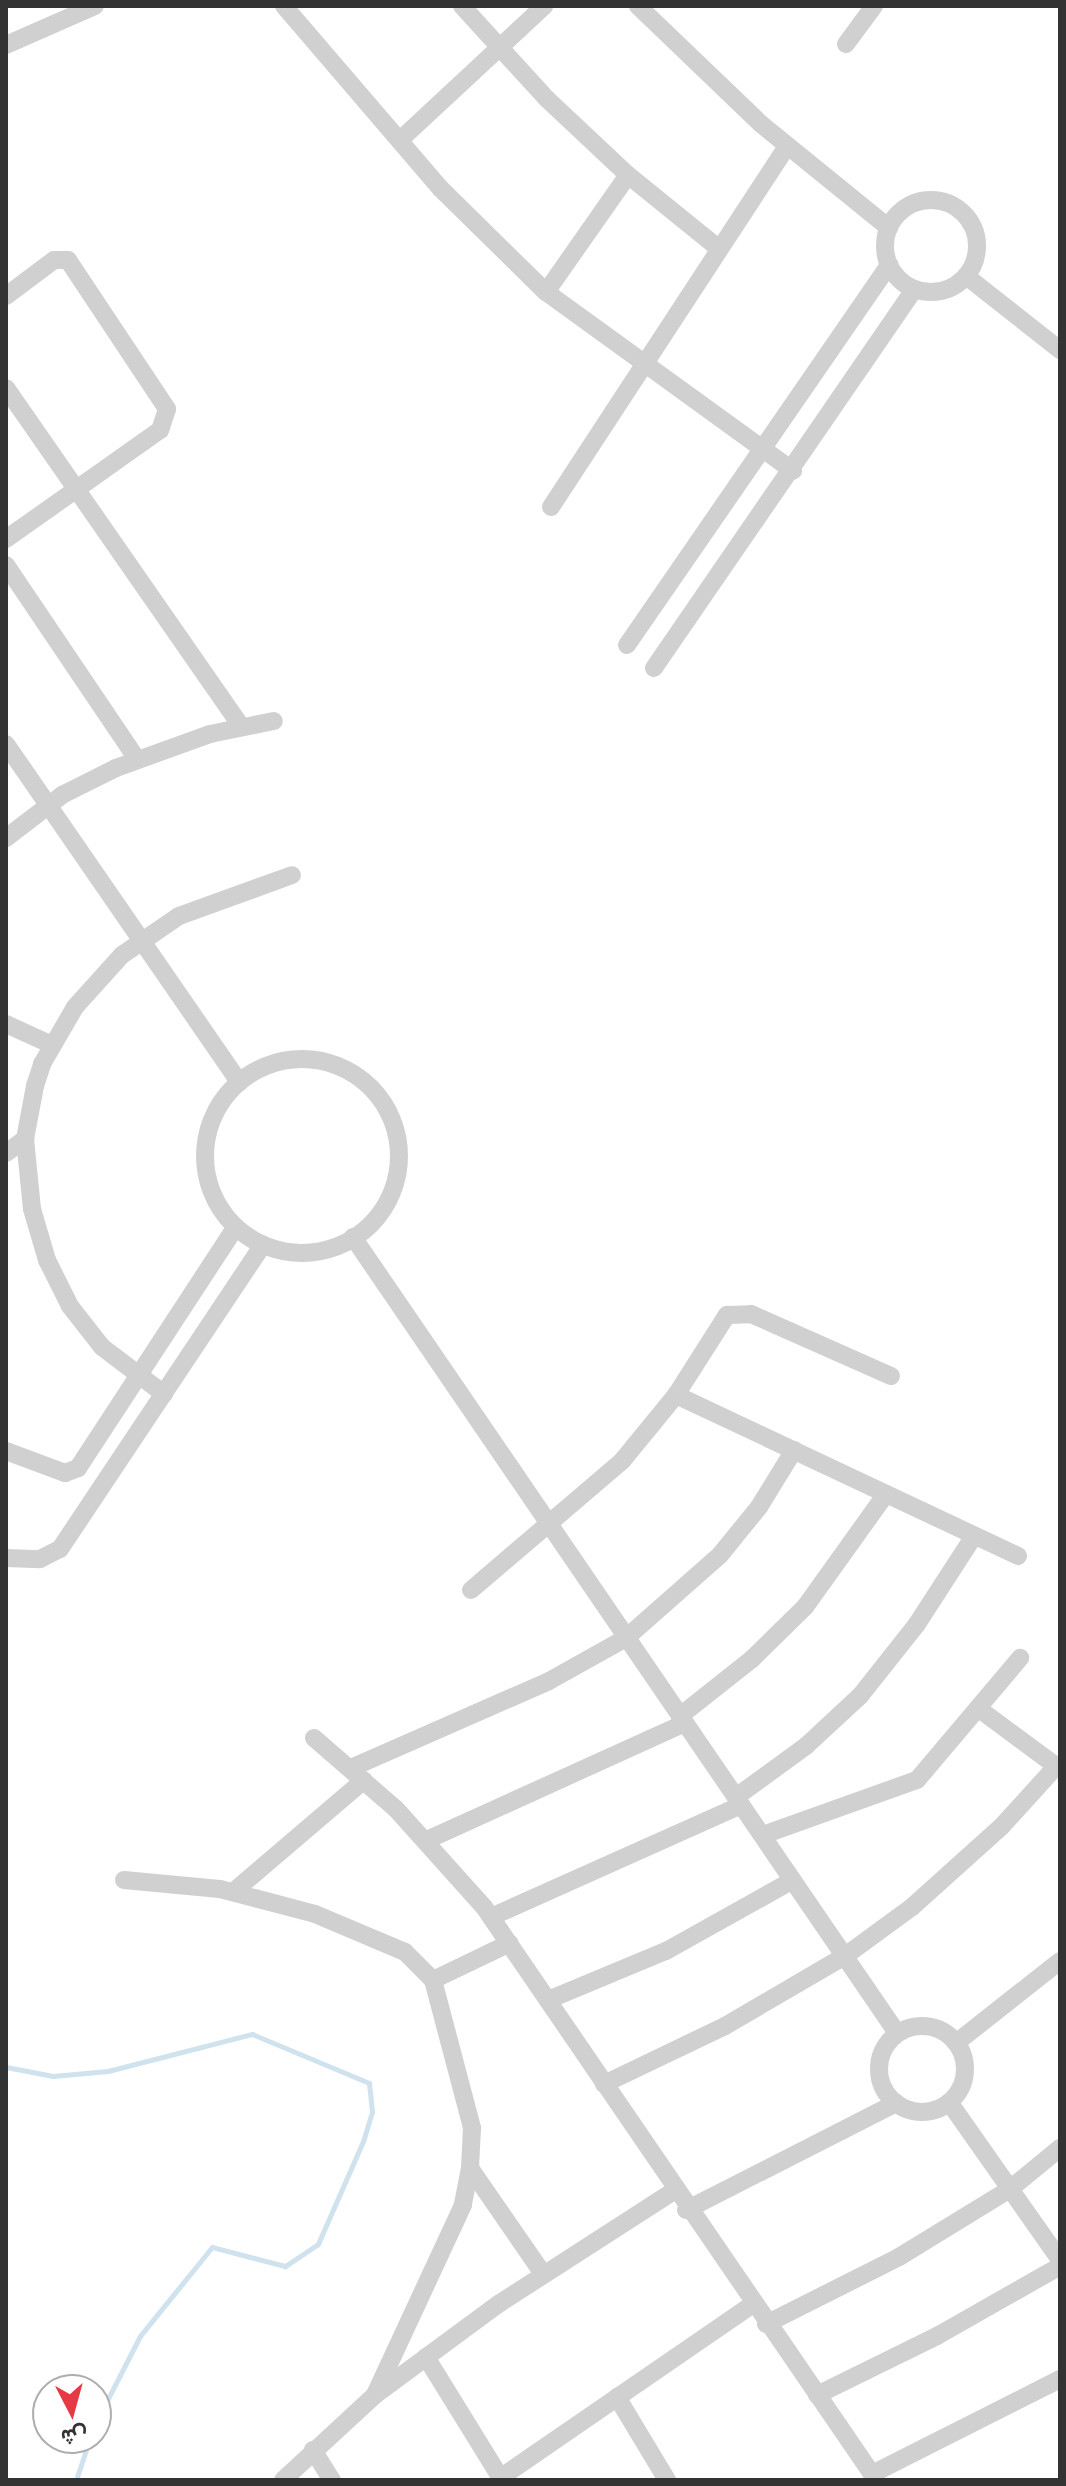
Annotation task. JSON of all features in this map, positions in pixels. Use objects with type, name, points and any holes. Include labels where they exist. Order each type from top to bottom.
[{"type":"street","points":[[6,45],[95,6]]},
{"type":"street","points":[[284,6],[440,188],[546,292],[793,471]]},
{"type":"street","points":[[462,6],[499,49],[628,175],[718,248]]},
{"type":"street","points":[[400,140],[544,6]]},
{"type":"street","points":[[638,6],[787,146],[889,228]]},
{"type":"street","points":[[846,44],[874,6]]},
{"type":"street","points":[[551,507],[787,146]]},
{"type":"street","points":[[546,292],[628,175]]},
{"type":"street","points":[[627,645],[765,451],[889,265],[889,228],[910,206],[941,202],[955,207],[967,218],[977,247],[966,276],[942,291],[914,289],[889,265]]},
{"type":"street","points":[[6,296],[54,260],[68,260],[167,402],[160,430],[6,539]]},
{"type":"street","points":[[966,276],[1059,347]]},
{"type":"street","points":[[654,668],[793,471],[914,289]]},
{"type":"street","points":[[6,388],[242,727]]},
{"type":"street","points":[[6,565],[137,759]]},
{"type":"street","points":[[6,838],[48,805],[137,759],[242,727],[274,721]]},
{"type":"street","points":[[6,744],[239,1082]]},
{"type":"street","points":[[164,1394],[137,1378],[102,1347],[58,1284],[32,1209],[25,1139],[35,1086],[52,1045],[89,988],[141,940],[200,907],[292,875]]},
{"type":"street","points":[[6,1024],[52,1045]]},
{"type":"street","points":[[317,1060],[355,1075],[384,1104],[399,1150],[395,1183],[381,1212],[353,1237],[312,1253],[263,1245],[236,1227],[209,1186],[205,1154],[211,1122],[239,1082],[268,1065],[317,1060]]},
{"type":"street","points":[[6,1153],[25,1139]]},
{"type":"street","points":[[6,1451],[73,1471],[236,1227]]},
{"type":"street","points":[[353,1237],[897,2033]]},
{"type":"street","points":[[6,1558],[40,1559],[60,1549],[263,1245]]},
{"type":"street","points":[[471,1590],[549,1528],[622,1461],[676,1395],[716,1325],[734,1312],[751,1314],[891,1376]]},
{"type":"street","points":[[676,1395],[1018,1556]]},
{"type":"street","points":[[233,1892],[357,1774],[549,1681],[626,1638],[720,1555],[759,1507],[794,1450]]},
{"type":"street","points":[[427,1840],[682,1720],[752,1659],[805,1607],[886,1494]]},
{"type":"street","points":[[491,1917],[739,1801],[860,1696],[908,1637],[974,1536]]},
{"type":"street","points":[[763,1835],[917,1780],[1020,1658]]},
{"type":"street","points":[[604,2084],[725,2026],[845,1956],[944,1881],[1052,1771],[1050,1758],[979,1709]]},
{"type":"street","points":[[314,1738],[427,1840],[491,1917],[686,2210],[874,2477],[1060,2379]]},
{"type":"street","points":[[124,1880],[233,1892],[315,1914],[391,1944],[433,1980],[472,2128],[470,2168],[463,2205],[375,2395]]},
{"type":"street","points":[[548,2000],[666,1951],[793,1880]]},
{"type":"street","points":[[433,1980],[510,1943]]},
{"type":"street","points":[[956,2043],[1060,1961]]},
{"type":"street","points":[[925,2026],[956,2043],[965,2067],[949,2102],[922,2112],[896,2103],[885,2093],[878,2065],[882,2051],[897,2033],[925,2026]]},
{"type":"street","points":[[817,2395],[937,2336],[1060,2263],[949,2102]]},
{"type":"street","points":[[686,2210],[896,2103]]},
{"type":"street","points":[[766,2324],[899,2257],[1010,2189],[1060,2148]]},
{"type":"street","points":[[470,2168],[543,2274]]},
{"type":"street","points":[[283,2480],[375,2395],[426,2357],[543,2274],[674,2191]]},
{"type":"street","points":[[426,2357],[501,2479],[752,2305]]},
{"type":"street","points":[[617,2397],[667,2480]]},
{"type":"street","points":[[313,2450],[332,2480]]},
{"type":"waterway","points":[[6,2067],[53,2076],[108,2071],[252,2034],[369,2083],[372,2112],[364,2139],[318,2244],[285,2266],[212,2247],[140,2336],[112,2391]]},
{"type":"waterway","points":[[76,2480],[85,2454]]}]
